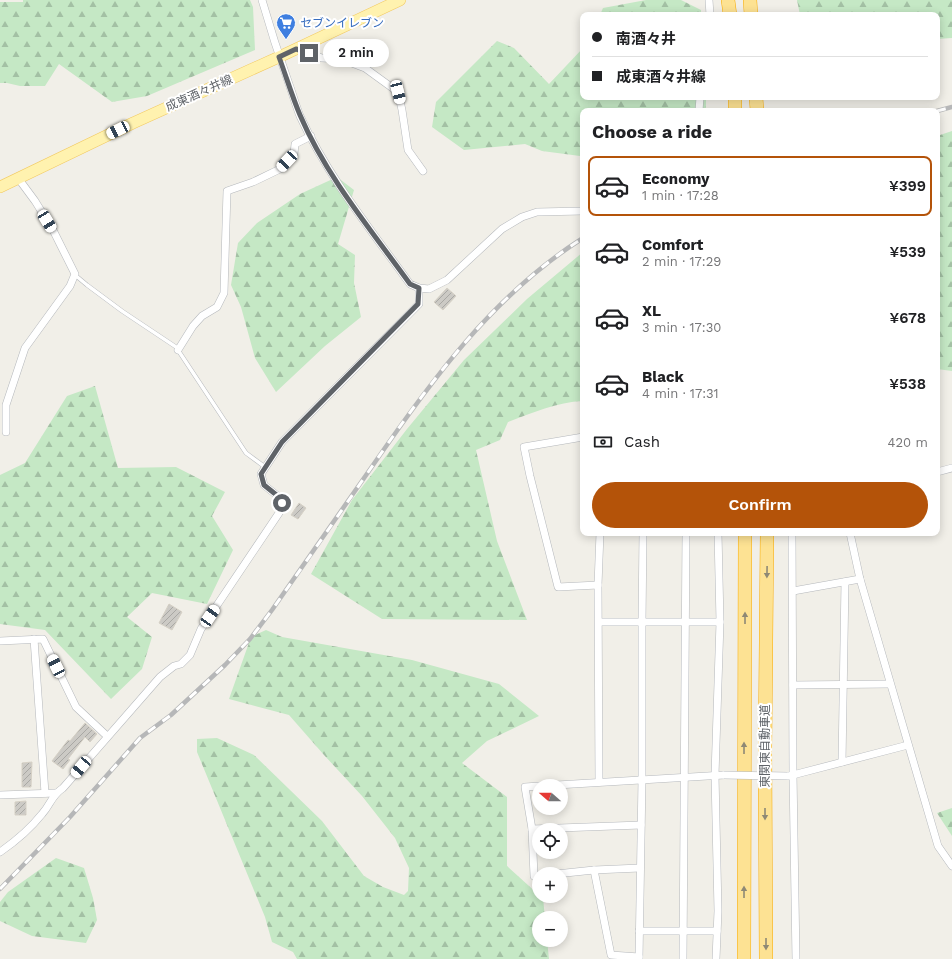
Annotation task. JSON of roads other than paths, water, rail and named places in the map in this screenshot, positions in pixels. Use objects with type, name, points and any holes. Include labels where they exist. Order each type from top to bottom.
[{"type":"highway","points":[[728,0],[730,12]]},
{"type":"highway","points":[[750,0],[751,12]]},
{"type":"highway","name":"東関東自動車道","points":[[744,959],[745,536]]},
{"type":"highway","name":"東関東自動車道","points":[[766,959],[765,750],[767,536]]},
{"type":"main road","name":"成東酒々井線","points":[[0,187],[133,123],[400,0]]},
{"type":"street","points":[[262,0],[279,57],[300,115],[333,175],[410,284],[419,288],[429,289],[447,280],[502,229],[522,217],[537,212],[580,211]]},
{"type":"street","points":[[709,0],[710,12]]},
{"type":"street","points":[[296,49],[322,58],[341,59],[365,68],[398,92],[408,150],[423,171]]},
{"type":"street","points":[[178,350],[193,326],[202,316],[217,306],[224,293],[227,191],[253,182],[280,169],[294,154],[295,144],[311,136]]},
{"type":"street","points":[[6,432],[6,405],[25,348],[70,286],[74,274],[53,230],[35,201],[18,178]]},
{"type":"street","points":[[0,852],[20,838],[43,814],[56,793],[63,788],[160,677],[174,666],[182,664],[190,655],[201,629],[279,513],[282,503],[279,497],[264,485],[261,474],[265,467],[282,442],[418,304],[419,288]]},
{"type":"street","points":[[580,437],[524,446],[558,587],[598,585]]},
{"type":"street","points":[[940,471],[952,468]]},
{"type":"street","points":[[599,782],[598,585],[600,536]]},
{"type":"street","points":[[594,870],[611,955],[639,958],[642,779],[643,536]]},
{"type":"street","points":[[683,959],[686,536]]},
{"type":"street","points":[[716,959],[718,910],[715,775],[720,622],[718,536]]},
{"type":"street","points":[[792,536],[793,685],[790,775],[796,959]]},
{"type":"street","points":[[851,536],[860,579],[938,846],[952,866]]},
{"type":"street","points":[[793,591],[860,579]]},
{"type":"street","points":[[842,762],[845,582]]},
{"type":"street","points":[[599,622],[720,622]]},
{"type":"street","points":[[34,639],[44,793]]},
{"type":"street","points":[[0,641],[43,639],[76,707],[107,736]]},
{"type":"street","points":[[793,685],[890,684]]},
{"type":"street","points":[[568,784],[715,775],[790,775],[908,745]]},
{"type":"street","points":[[532,786],[525,787],[532,829]]},
{"type":"street","points":[[0,795],[56,793]]},
{"type":"street","points":[[568,828],[641,825]]},
{"type":"street","points":[[568,873],[640,868]]},
{"type":"street","points":[[639,931],[717,931]]},
{"type":"lane","points":[[74,274],[104,298],[178,350],[246,453],[265,467]]},
{"type":"railway","points":[[940,110],[952,107]]},
{"type":"railway","points":[[0,889],[70,817],[140,738],[171,715],[225,665],[250,639],[440,372],[465,342],[520,286],[550,261],[580,240]]},
{"type":"place","name":"セブンイレブン","points":[[286,40]]}]
